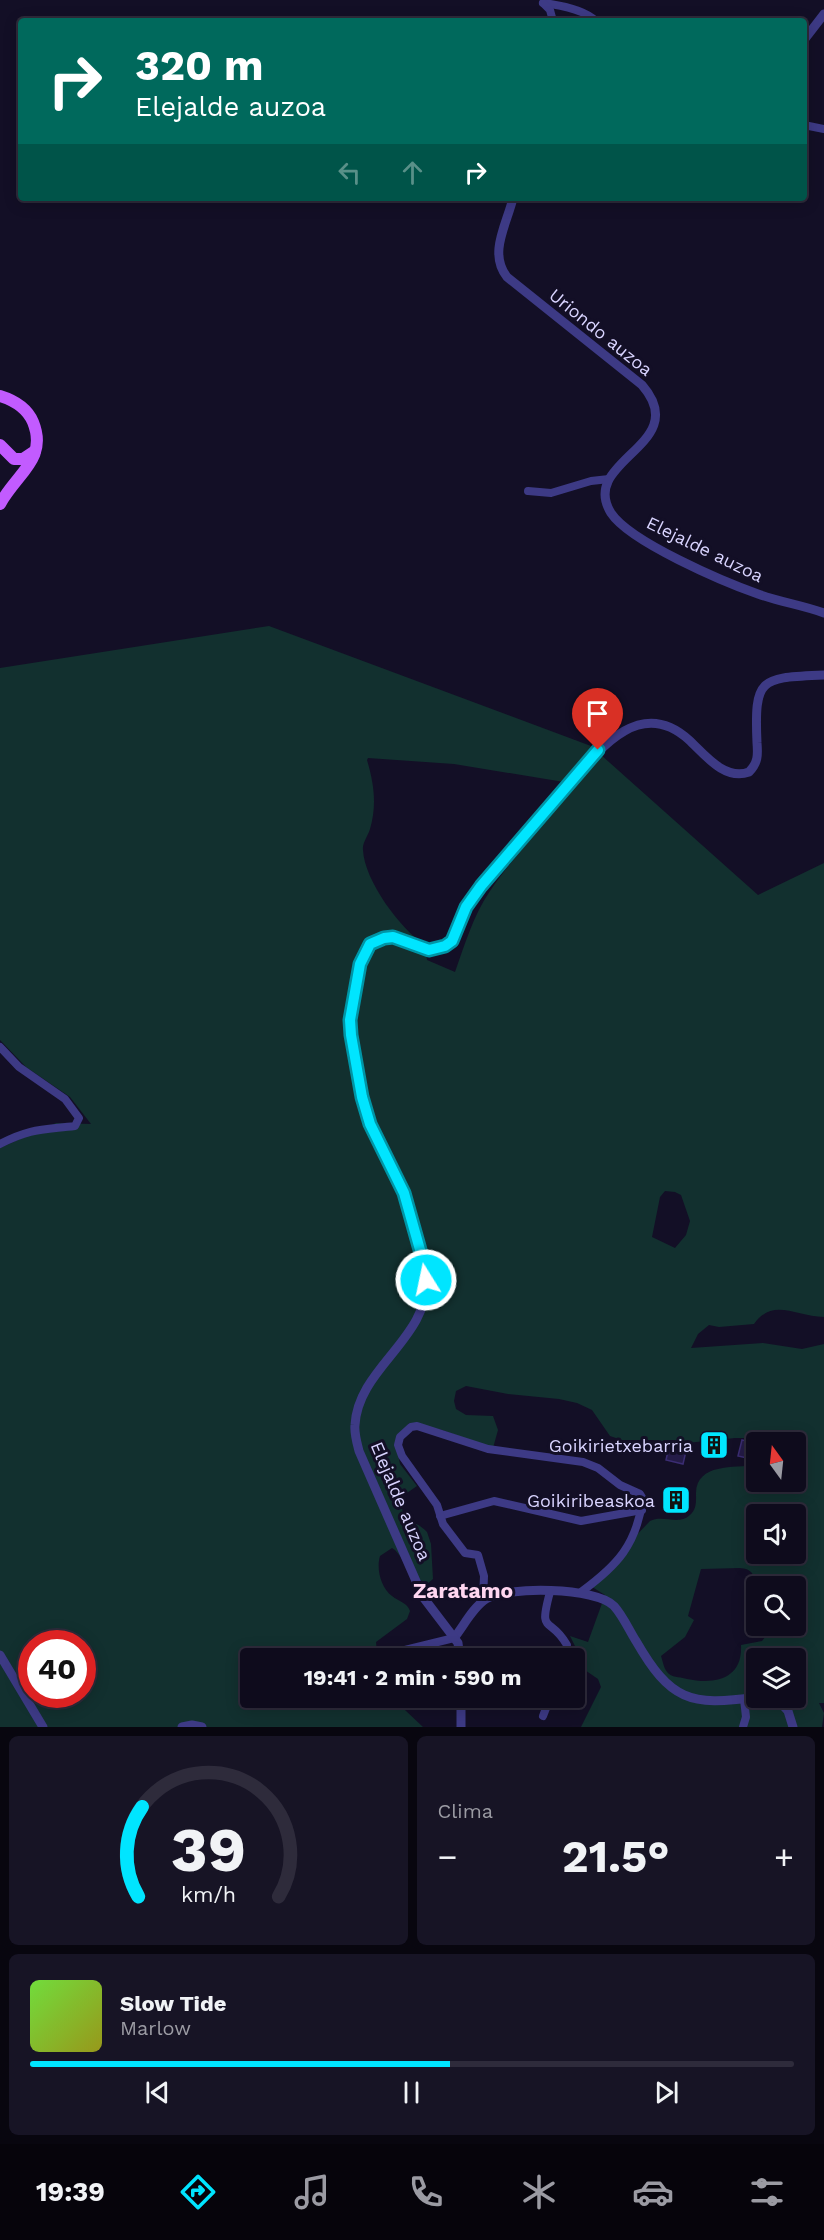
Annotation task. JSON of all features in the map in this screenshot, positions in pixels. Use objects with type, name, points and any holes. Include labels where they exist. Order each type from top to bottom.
[{"type":"main road","points":[[0,396],[18,404],[30,415],[38,438],[38,448],[33,459],[15,480],[0,504]]},
{"type":"main road","points":[[0,445],[3,451],[14,459],[30,456],[38,448]]},
{"type":"street","points":[[552,18],[550,10],[543,3],[556,4],[590,18]]},
{"type":"street","points":[[807,36],[824,14]]},
{"type":"street","points":[[807,126],[824,129]]},
{"type":"street","name":"Uriondo auzoa","points":[[512,201],[500,240],[498,255],[500,268],[507,277],[642,385],[650,394],[656,408],[655,423],[648,438],[613,472],[609,479]]},
{"type":"street","points":[[528,491],[551,493],[591,481],[609,479]]},
{"type":"street","name":"Elejalde auzoa","points":[[609,479],[605,494],[611,512],[633,533],[665,552],[758,594],[824,613]]},
{"type":"street","name":"Elejalde auzoa","points":[[459,1648],[423,1597],[358,1451],[354,1426],[359,1402],[369,1385],[414,1326],[424,1299],[426,1280],[422,1255],[404,1193],[370,1124],[355,1062],[350,1020],[360,964],[365,950],[370,944],[393,937],[429,950],[452,941],[466,907],[481,886],[524,834],[610,740],[640,726],[657,723],[668,726],[679,731],[712,762],[732,775],[740,776],[749,772],[758,758],[756,710],[757,697],[762,689],[768,682],[778,679],[824,675]]},
{"type":"street","points":[[0,1047],[19,1068],[65,1099],[78,1118],[75,1126],[38,1128],[20,1133],[0,1144]]},
{"type":"street","name":"Elejalde auzoa","points":[[440,1516],[494,1501],[581,1521],[642,1510],[643,1499],[640,1494],[620,1485],[598,1468],[583,1462],[488,1449],[417,1426],[405,1430],[398,1445],[402,1456],[437,1505],[440,1516],[443,1524],[465,1553],[478,1555],[484,1576],[483,1600]]},
{"type":"street","points":[[581,1592],[615,1562],[631,1543],[637,1532],[642,1510]]},
{"type":"street","points":[[550,1592],[543,1616],[544,1621],[564,1639],[566,1648]]},
{"type":"street","points":[[413,1648],[454,1638],[483,1600],[503,1593],[581,1592],[602,1597],[614,1606],[650,1665],[674,1689],[688,1698],[709,1702],[744,1699],[746,1717],[743,1727]]},
{"type":"street","points":[[0,1655],[43,1727]]},
{"type":"street","points":[[461,1708],[461,1727]]},
{"type":"street","points":[[543,1716],[546,1708]]},
{"type":"street","points":[[785,1708],[793,1727]]},
{"type":"street","points":[[182,1727],[192,1725],[202,1727]]},
{"type":"green space","points":[[269,626],[591,746],[758,895],[824,863],[824,1317],[777,1310],[761,1316],[754,1324],[719,1327],[709,1325],[698,1334],[691,1348],[763,1343],[802,1349],[824,1344],[824,1703],[819,1703],[824,1713],[822,1727],[581,1727],[601,1687],[598,1679],[585,1670],[585,1648],[575,1648],[570,1636],[588,1642],[605,1595],[589,1585],[650,1521],[655,1519],[681,1520],[690,1515],[695,1508],[698,1483],[703,1476],[718,1469],[746,1466],[746,1492],[806,1492],[806,1432],[746,1432],[746,1438],[677,1444],[653,1440],[622,1440],[610,1436],[592,1410],[577,1403],[466,1386],[456,1391],[454,1401],[456,1409],[466,1415],[493,1416],[498,1430],[493,1448],[442,1430],[409,1423],[396,1445],[400,1464],[417,1486],[404,1495],[402,1510],[404,1515],[427,1532],[431,1544],[433,1579],[427,1584],[420,1580],[392,1548],[380,1556],[379,1572],[382,1583],[388,1593],[407,1606],[410,1611],[407,1619],[376,1642],[377,1648],[240,1648],[240,1708],[405,1708],[423,1727],[0,1727],[0,1148],[56,1123],[91,1124],[70,1097],[26,1067],[0,1040],[0,668]],"holes":[[[368,758],[454,764],[570,783],[552,812],[500,877],[484,901],[470,930],[455,972],[427,960],[425,945],[415,938],[395,916],[370,875],[363,847],[370,829],[374,803]],[[665,1191],[681,1195],[690,1221],[686,1235],[675,1248],[652,1237],[660,1197]]]},
{"type":"building","name":"Goikirietxebarria","points":[[705,1439],[722,1439],[722,1452],[705,1452]]},
{"type":"building","points":[[742,1440],[746,1441],[746,1458],[738,1456]]},
{"type":"building","points":[[669,1447],[686,1451],[683,1464],[666,1460]]},
{"type":"building","name":"Goikiribeaskoa","points":[[684,1490],[687,1507],[669,1510],[666,1492]]},
{"type":"place","name":"Goikirietxebarria","points":[[714,1445]]},
{"type":"place","name":"Goikiribeaskoa","points":[[676,1500]]},
{"type":"district","name":"Zaratamo","points":[[463,1590]]},
{"type":"route","points":[[426,1280],[415,1227],[404,1193],[370,1124],[362,1097],[350,1020],[360,964],[370,944],[384,938],[393,937],[429,950],[445,946],[452,941],[466,907],[481,886],[598,750]]}]
